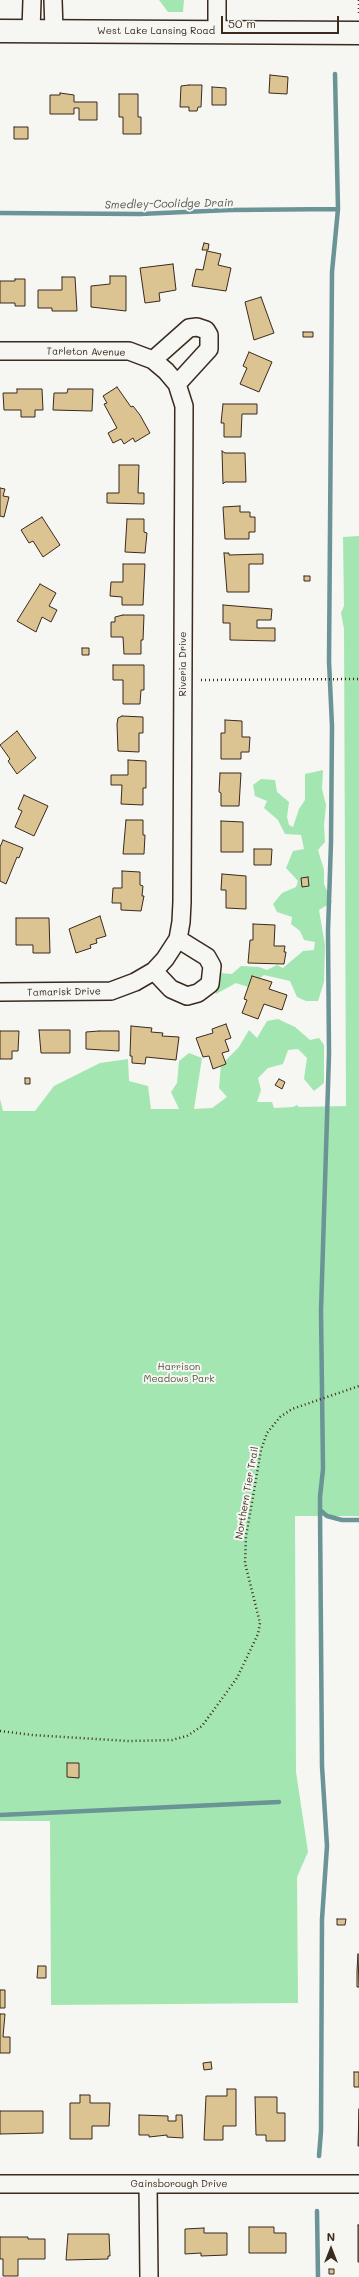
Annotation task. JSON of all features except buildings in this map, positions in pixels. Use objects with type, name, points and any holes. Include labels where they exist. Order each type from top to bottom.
[{"type":"main road","name":"West Lake Lansing Road","points":[[0,31],[359,33]]},
{"type":"street","points":[[31,31],[32,0]]},
{"type":"street","points":[[53,0],[54,31]]},
{"type":"street","points":[[217,0],[217,32]]},
{"type":"street","points":[[153,360],[182,332],[197,327],[206,330],[211,342],[209,349],[172,378]]},
{"type":"street","name":"Tarleton Avenue","points":[[0,351],[129,351],[153,360],[172,378]]},
{"type":"street","name":"Riveria Drive","points":[[165,959],[178,939],[182,902],[184,406],[172,378]]},
{"type":"street","points":[[154,971],[171,989],[187,996],[198,993],[210,984],[212,966],[207,957],[178,939]]},
{"type":"street","name":"Tamarisk Drive","points":[[0,992],[111,991],[135,982],[154,971],[165,959]]},
{"type":"street","name":"Gainsborough Drive","points":[[0,2184],[359,2184]]},
{"type":"street","points":[[148,2184],[149,2277]]},
{"type":"path","points":[[201,680],[359,679]]},
{"type":"path","name":"Northern Tier Trail","points":[[0,1731],[32,1735],[129,1741],[165,1740],[187,1736],[202,1726],[237,1678],[258,1634],[260,1623],[245,1563],[246,1536],[261,1450],[267,1433],[280,1417],[292,1409],[338,1395],[359,1386]]},
{"type":"green space","points":[[159,0],[184,0],[183,12],[168,12]]},
{"type":"green space","name":"Harrison Meadows Park","points":[[359,536],[359,1516],[295,1516],[296,1772],[308,1852],[297,1877],[298,2003],[51,2005],[50,1821],[0,1821],[0,1099],[3,1111],[35,1111],[54,1086],[100,1063],[128,1059],[129,1081],[148,1086],[151,1109],[179,1109],[171,1092],[177,1083],[179,1061],[189,1053],[202,1058],[194,1109],[212,1108],[227,1097],[219,1088],[221,1065],[239,1047],[249,1030],[257,1038],[267,1021],[278,1019],[295,1027],[310,1040],[319,1038],[324,1045],[324,1083],[314,1091],[304,1079],[307,1058],[298,1049],[288,1050],[283,1064],[268,1068],[258,1078],[261,1090],[257,1102],[272,1102],[274,1108],[293,1107],[297,1105],[299,1107],[346,1106],[344,629],[341,613],[344,606],[343,537]]},
{"type":"green space","points":[[323,770],[322,789],[326,805],[324,825],[325,842],[318,850],[324,870],[324,884],[332,902],[319,910],[325,945],[324,982],[318,1001],[306,1001],[297,997],[290,981],[264,975],[248,987],[236,983],[216,994],[214,984],[220,973],[232,974],[241,966],[259,967],[267,970],[277,965],[283,968],[303,951],[314,950],[315,942],[304,940],[300,931],[291,924],[292,917],[277,912],[273,904],[282,893],[296,887],[298,881],[286,868],[293,851],[304,849],[301,835],[285,834],[278,820],[264,808],[267,801],[255,796],[253,785],[261,779],[275,780],[277,792],[289,802],[287,817],[289,825],[293,827],[299,809],[305,800],[305,774]]},
{"type":"waterway","points":[[335,74],[338,209],[332,272],[329,661],[332,726],[331,842],[328,931],[329,1054],[321,1311],[323,1469],[320,1510],[327,1516],[342,1520],[359,1520]]},
{"type":"waterway","name":"Smedley-Coolidge Drain","points":[[0,213],[140,214],[230,210],[338,209]]},
{"type":"waterway","points":[[319,2156],[321,2131],[322,1919],[327,1846],[322,1766],[320,1510]]},
{"type":"waterway","points":[[0,1815],[279,1802]]},
{"type":"waterway","points":[[317,2211],[318,2277]]}]
